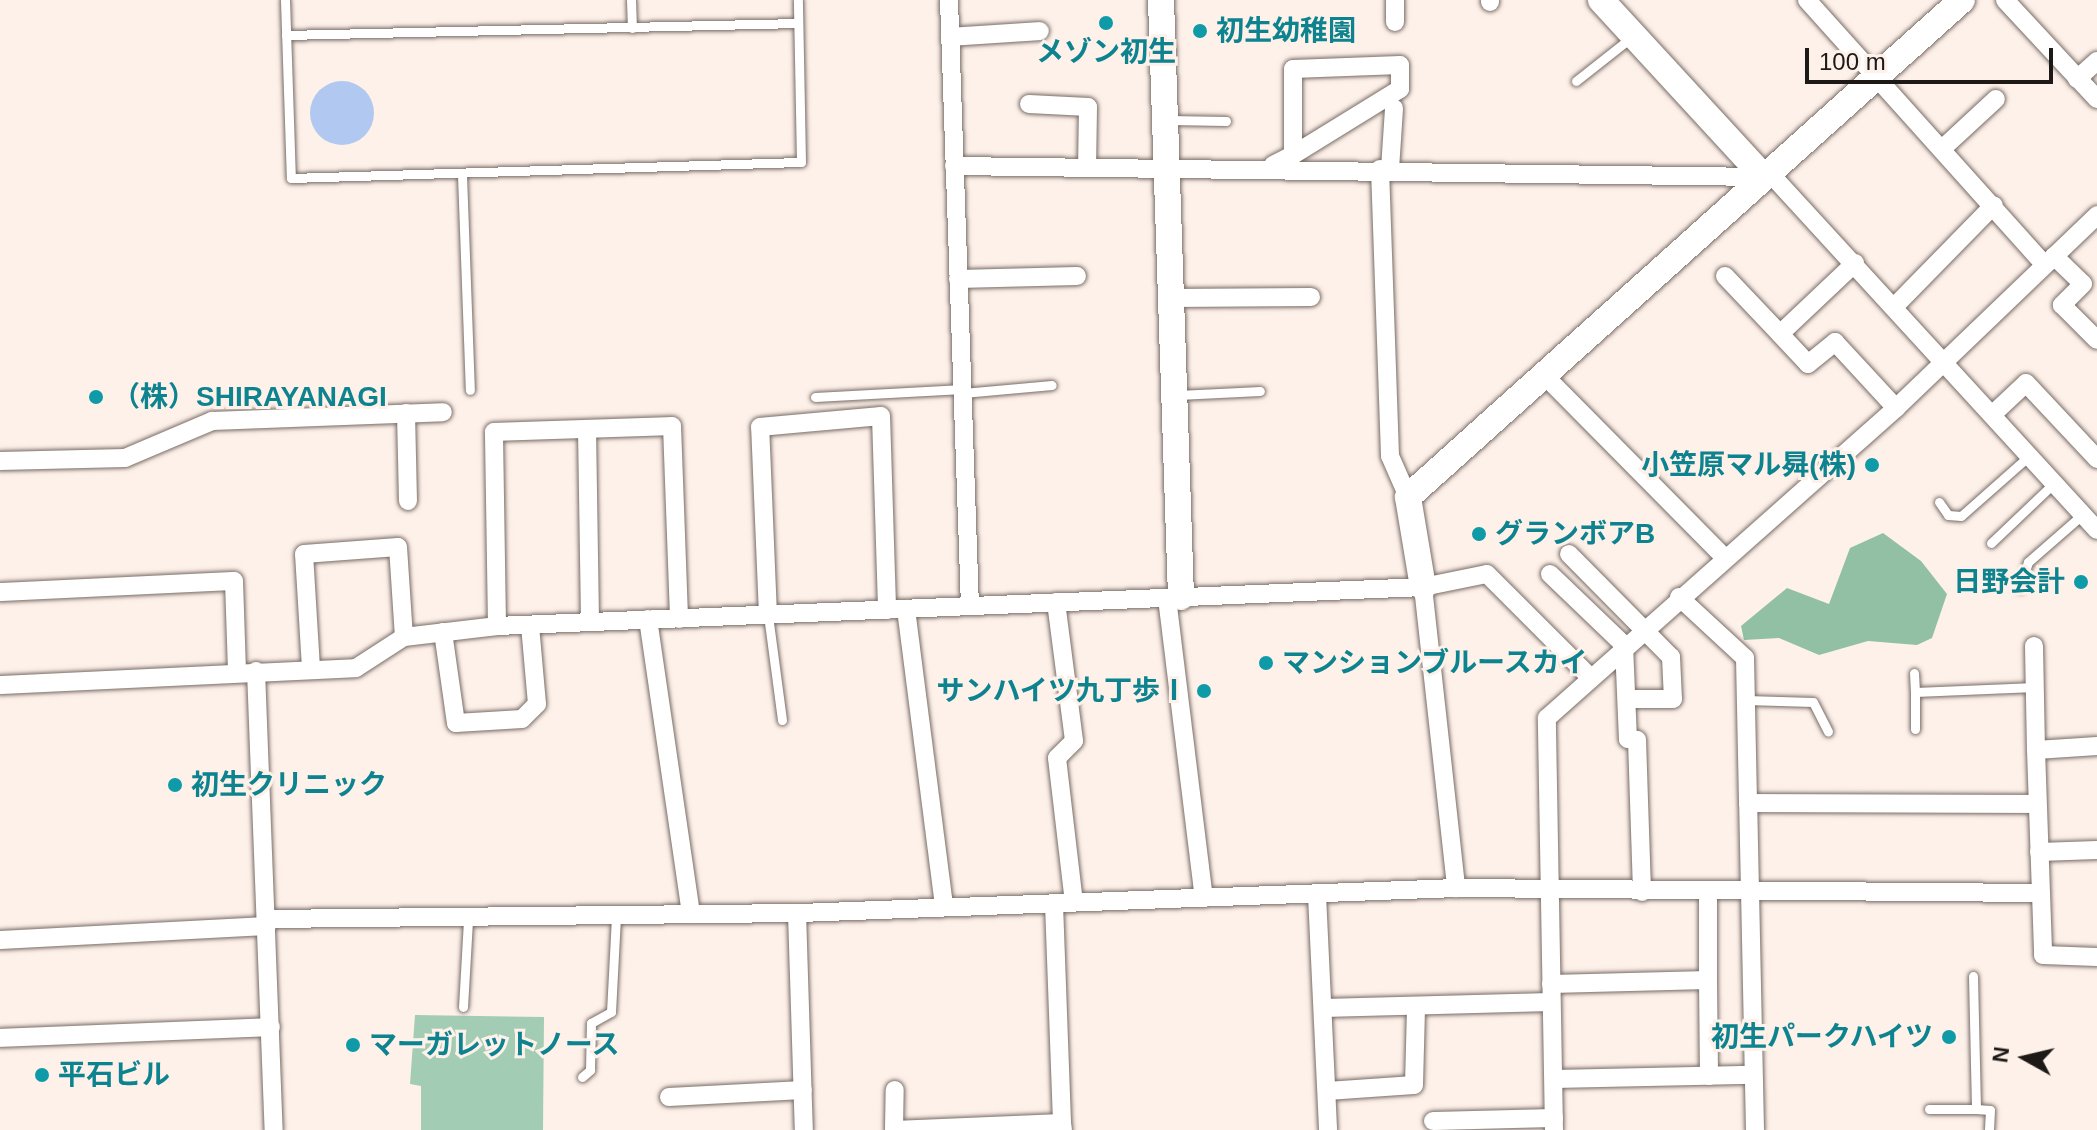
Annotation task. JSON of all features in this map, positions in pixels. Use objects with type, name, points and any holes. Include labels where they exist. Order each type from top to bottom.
[{"type":"street","points":[[949,0],[970,606]]},
{"type":"street","points":[[1161,0],[1174,395],[1174,597],[1204,898]]},
{"type":"street","points":[[1395,0],[1395,22]]},
{"type":"street","points":[[1601,0],[1762,174],[1855,263],[2097,530]]},
{"type":"street","points":[[1807,0],[1994,205],[2049,260],[2083,284],[2062,305],[2097,340]]},
{"type":"street","points":[[1408,497],[1762,174],[1962,0]]},
{"type":"street","points":[[2005,0],[2097,99]]},
{"type":"street","points":[[950,37],[1040,31]]},
{"type":"street","points":[[2077,79],[2097,61]]},
{"type":"street","points":[[1270,166],[1293,155],[1400,89],[1400,65],[1293,69],[1293,155]]},
{"type":"street","points":[[1943,148],[1996,99]]},
{"type":"street","points":[[1029,104],[1088,107],[1087,168]]},
{"type":"street","points":[[1394,108],[1385,169],[1390,456],[1408,497],[1423,587],[1456,888]]},
{"type":"street","points":[[954,166],[1168,169],[1270,166],[1762,174]]},
{"type":"street","points":[[1895,306],[1994,205]]},
{"type":"street","points":[[1433,1121],[1554,1124],[1547,718],[1644,627],[1896,408],[1942,359],[2097,215]]},
{"type":"street","points":[[1780,334],[1855,263]]},
{"type":"street","points":[[958,279],[1077,276]]},
{"type":"street","points":[[1725,276],[1808,364],[1835,342],[1896,408]]},
{"type":"street","points":[[1171,298],[1311,297]]},
{"type":"street","points":[[1544,375],[1724,557]]},
{"type":"street","points":[[1993,414],[2026,383],[2097,459]]},
{"type":"street","points":[[0,461],[125,458],[212,421],[443,412]]},
{"type":"street","points":[[406,413],[408,501]]},
{"type":"street","points":[[768,615],[760,427],[881,416],[887,610]]},
{"type":"street","points":[[497,626],[494,432],[672,426],[679,619]]},
{"type":"street","points":[[587,429],[590,622]]},
{"type":"street","points":[[311,668],[304,554],[398,547],[404,637]]},
{"type":"street","points":[[1569,554],[1671,657],[1673,699],[1627,699]]},
{"type":"street","points":[[0,685],[237,671],[356,668],[404,637],[497,626],[1423,587],[1487,574],[1589,676]]},
{"type":"street","points":[[1550,574],[1624,645],[1628,739],[1637,740],[1642,892]]},
{"type":"street","points":[[0,592],[234,581],[237,671]]},
{"type":"street","points":[[1679,597],[1743,651],[1755,1130]]},
{"type":"street","points":[[1056,602],[1074,741],[1057,758],[1074,902]]},
{"type":"street","points":[[906,609],[944,906]]},
{"type":"street","points":[[648,619],[691,914]]},
{"type":"street","points":[[443,632],[456,723],[522,719],[537,704],[530,625]]},
{"type":"street","points":[[2034,646],[2036,804],[2043,955],[2097,957]]},
{"type":"street","points":[[256,671],[274,1130]]},
{"type":"street","points":[[2036,750],[2097,746]]},
{"type":"street","points":[[1748,803],[2036,804]]},
{"type":"street","points":[[2039,852],[2097,850]]},
{"type":"street","points":[[0,940],[267,922],[797,913],[1456,888],[1748,896],[2041,893]]},
{"type":"street","points":[[1708,894],[1709,1076]]},
{"type":"street","points":[[1317,895],[1328,1130]]},
{"type":"street","points":[[895,1090],[894,1130],[1063,1126],[1054,904]]},
{"type":"street","points":[[797,913],[804,1130]]},
{"type":"street","points":[[1323,1008],[1416,1006],[1708,980]]},
{"type":"street","points":[[1327,1091],[1414,1085],[1416,1006]]},
{"type":"street","points":[[0,1038],[271,1027]]},
{"type":"street","points":[[1554,1079],[1753,1075]]},
{"type":"street","points":[[669,1097],[803,1090]]},
{"type":"lane","points":[[285,0],[291,178],[801,162],[798,0]]},
{"type":"lane","points":[[631,0],[632,28]]},
{"type":"lane","points":[[286,35],[798,23]]},
{"type":"lane","points":[[1576,81],[1634,35]]},
{"type":"lane","points":[[1166,120],[1226,121]]},
{"type":"lane","points":[[462,175],[470,390]]},
{"type":"lane","points":[[815,397],[1052,385]]},
{"type":"lane","points":[[1174,395],[1260,391]]},
{"type":"lane","points":[[1939,502],[1948,515],[1961,516],[2030,455]]},
{"type":"lane","points":[[1991,543],[2054,483]]},
{"type":"lane","points":[[2020,588],[2028,562],[2083,514]]},
{"type":"lane","points":[[768,615],[782,720]]},
{"type":"lane","points":[[1914,673],[1915,729]]},
{"type":"lane","points":[[1915,692],[2035,687]]},
{"type":"lane","points":[[1746,700],[1813,702],[1828,731]]},
{"type":"lane","points":[[582,1077],[590,1070],[591,1023],[611,1012],[616,917]]},
{"type":"lane","points":[[463,1007],[468,920]]},
{"type":"lane","points":[[1973,976],[1976,1109]]},
{"type":"lane","points":[[1929,1109],[1990,1110],[1989,1130]]},
{"type":"green space","points":[[1883,533],[1921,561],[1947,594],[1932,638],[1917,645],[1868,641],[1819,655],[1779,638],[1744,640],[1741,626],[1787,588],[1829,604],[1850,548]]},
{"type":"green space","points":[[415,1015],[544,1017],[543,1130],[421,1130],[421,1086],[410,1084]]},
{"type":"water","points":[[342,81],[360,87],[368,95],[374,113],[368,131],[360,139],[342,145],[324,139],[316,131],[310,113],[316,95],[324,87]]},
{"type":"place","name":"メゾン初生","points":[[1106,23]]},
{"type":"place","name":"初生幼稚園","points":[[1200,31]]},
{"type":"place","name":"（株）SHIRAYANAGI","points":[[96,397]]},
{"type":"place","name":"小笠原マル曻(株)","points":[[1872,465]]},
{"type":"place","name":"グランボアB","points":[[1479,534]]},
{"type":"place","name":"日野会計","points":[[2081,582]]},
{"type":"place","name":"マンションブルースカイ","points":[[1266,663]]},
{"type":"place","name":"サンハイツ九丁歩Ⅰ","points":[[1204,691]]},
{"type":"place","name":"初生クリニック","points":[[175,785]]},
{"type":"place","name":"初生パークハイツ","points":[[1949,1037]]},
{"type":"place","name":"マーガレットノース","points":[[353,1045]]},
{"type":"place","name":"平石ビル","points":[[42,1075]]}]
